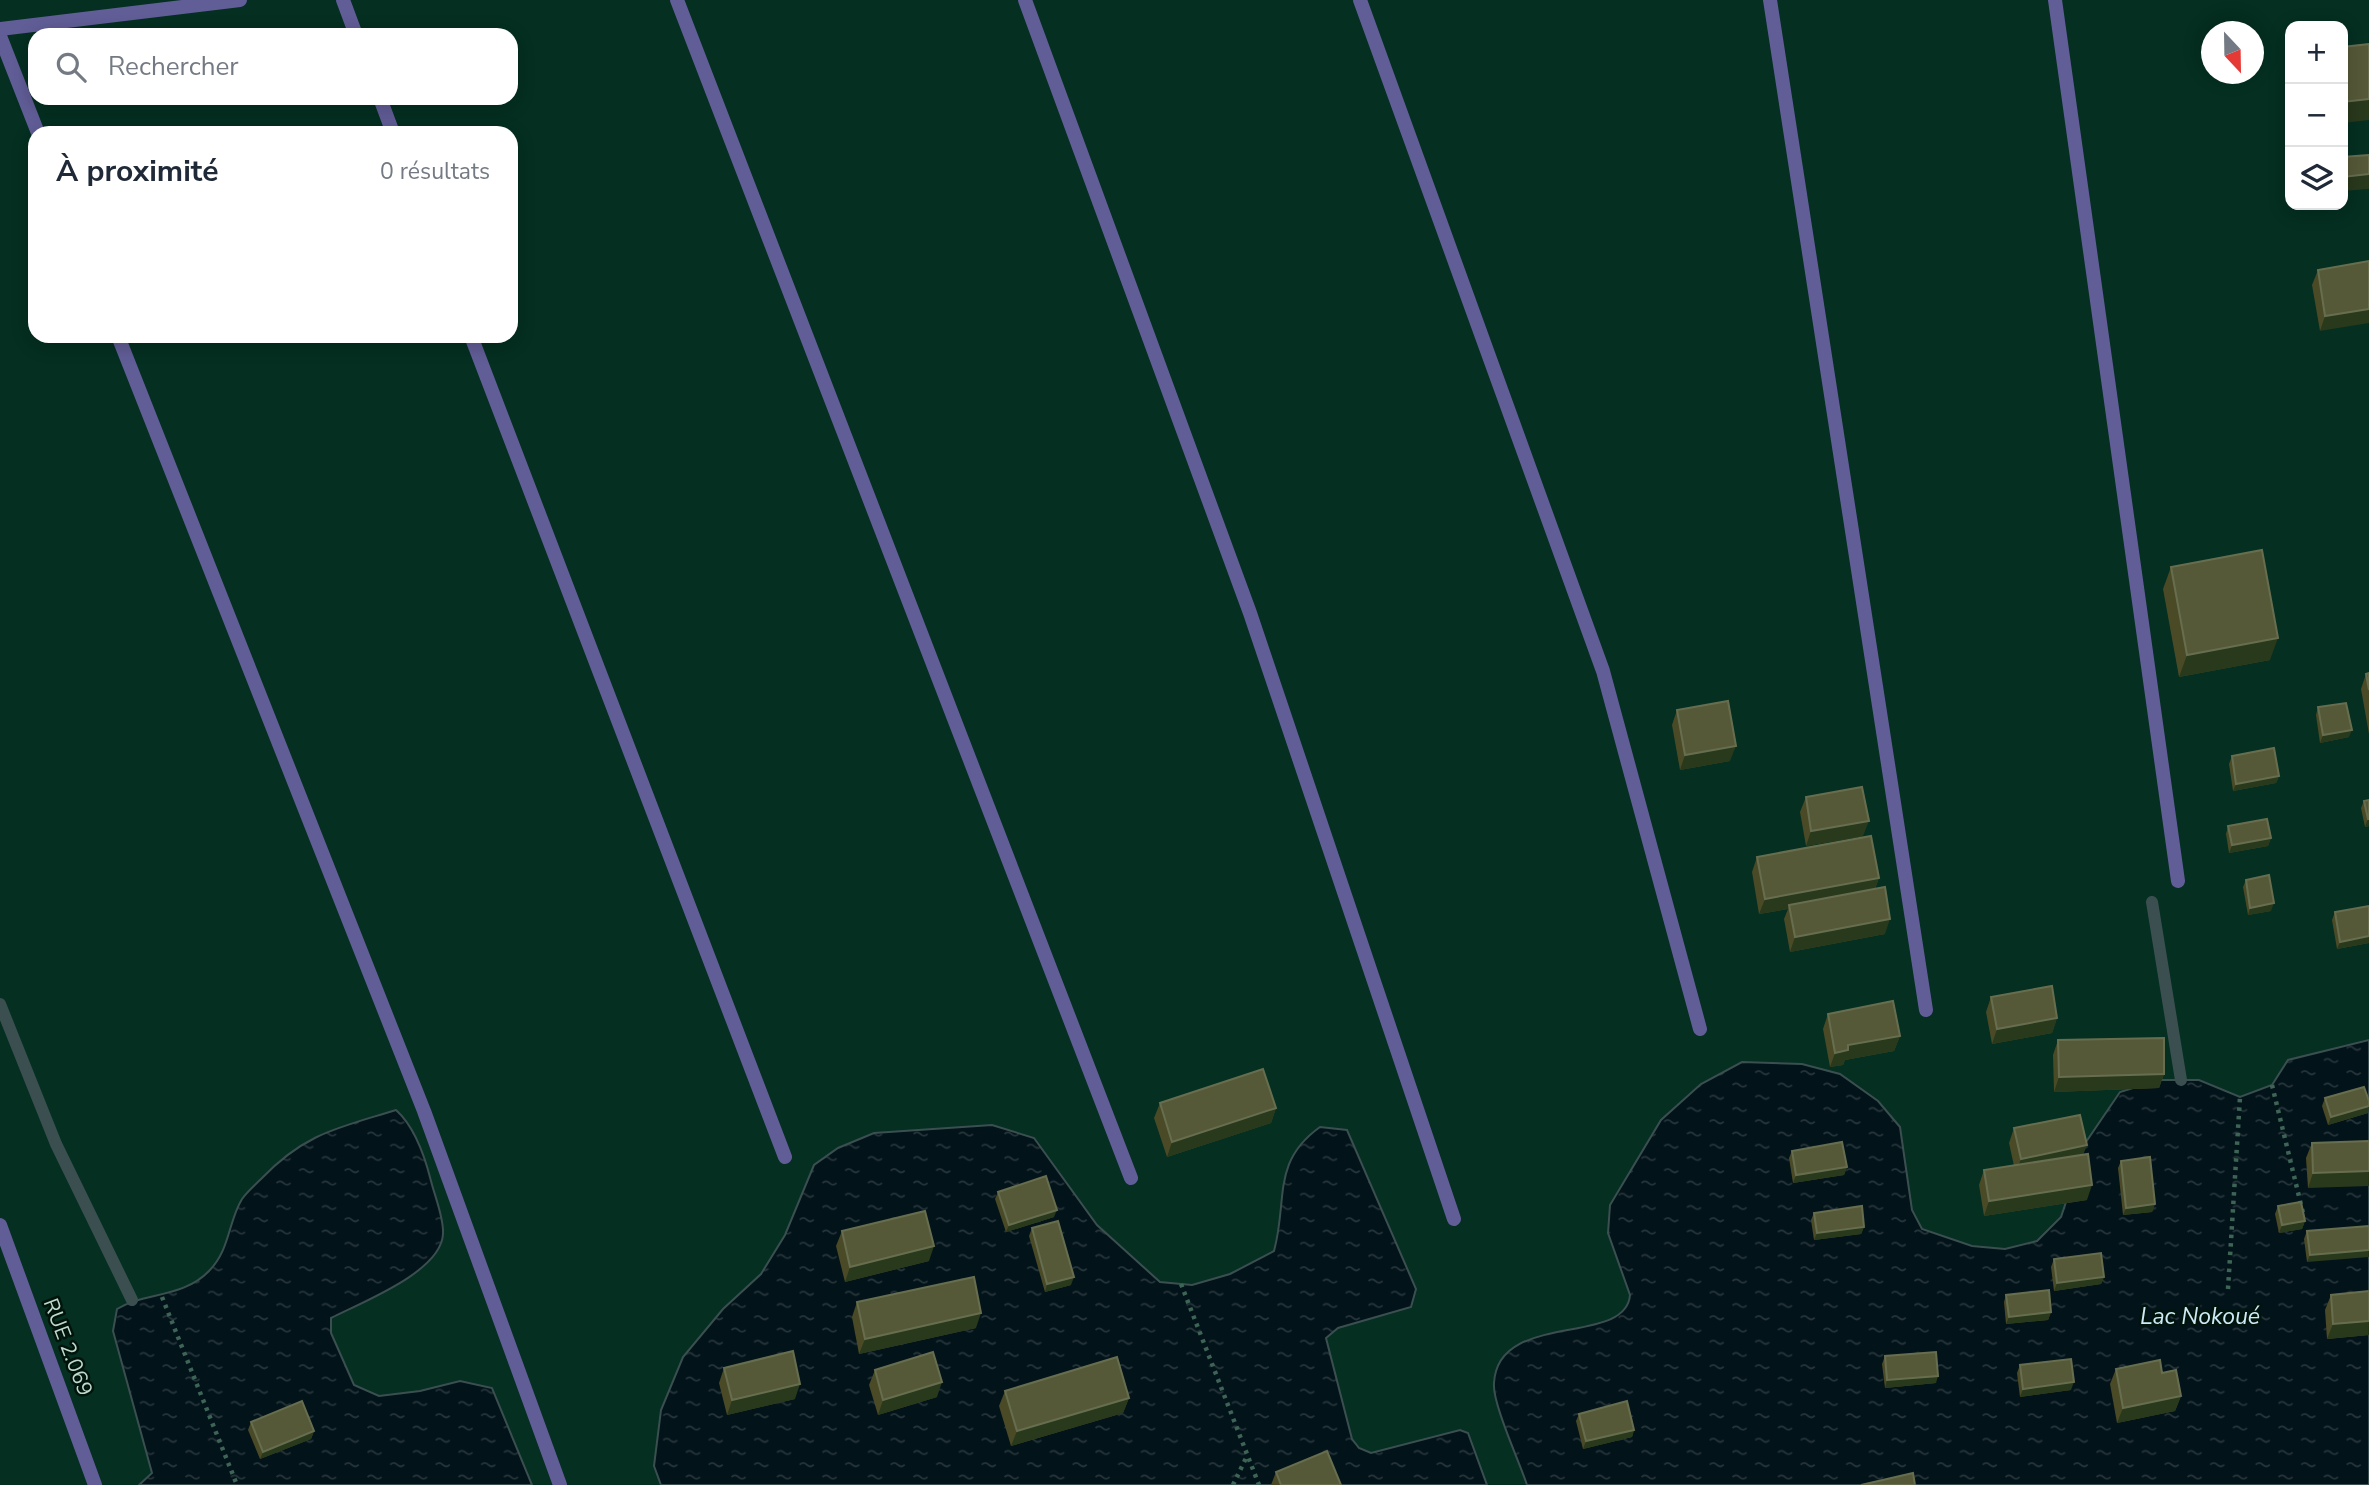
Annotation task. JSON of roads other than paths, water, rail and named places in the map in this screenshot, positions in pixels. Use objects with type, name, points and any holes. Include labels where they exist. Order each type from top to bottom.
[{"type":"street","points":[[0,29],[240,0]]},
{"type":"street","points":[[343,0],[353,28]]},
{"type":"street","points":[[677,0],[1131,1178]]},
{"type":"street","points":[[1025,0],[1250,613],[1454,1219]]},
{"type":"street","points":[[1360,0],[1603,671],[1700,1029]]},
{"type":"street","points":[[1770,0],[1926,1010]]},
{"type":"street","points":[[2055,0],[2178,881]]},
{"type":"street","points":[[0,36],[35,126]]},
{"type":"street","points":[[383,105],[390,126]]},
{"type":"street","points":[[121,343],[424,1111],[560,1485]]},
{"type":"street","points":[[474,343],[785,1157]]},
{"type":"street","name":"RUE 2.069","points":[[0,1224],[95,1485]]},
{"type":"water","name":"Lac Nokoué","points":[[2369,1040],[2369,1485],[1527,1485],[1495,1392],[1494,1383],[1501,1360],[1516,1346],[1538,1337],[1608,1320],[1623,1311],[1630,1295],[1608,1233],[1610,1205],[1661,1120],[1701,1084],[1742,1062],[1802,1064],[1840,1074],[1878,1101],[1900,1127],[1912,1210],[1922,1229],[1972,1246],[2005,1249],[2037,1241],[2061,1217],[2086,1142],[2120,1092],[2159,1080],[2199,1080],[2240,1097],[2272,1085],[2288,1060]]},
{"type":"water","points":[[396,1110],[409,1125],[422,1152],[441,1214],[443,1234],[439,1248],[415,1273],[331,1318],[331,1333],[354,1385],[379,1396],[420,1391],[460,1381],[492,1388],[532,1485],[139,1485],[152,1473],[113,1331],[117,1309],[188,1286],[209,1271],[221,1254],[242,1199],[292,1151],[323,1134]]},
{"type":"water","points":[[992,1125],[1034,1138],[1097,1225],[1160,1282],[1192,1285],[1230,1274],[1274,1251],[1284,1183],[1294,1154],[1320,1127],[1347,1130],[1416,1289],[1411,1307],[1338,1328],[1326,1338],[1352,1439],[1359,1448],[1371,1453],[1460,1430],[1468,1433],[1487,1485],[661,1485],[654,1466],[661,1410],[683,1357],[723,1309],[761,1274],[785,1235],[814,1165],[838,1148],[874,1133]]},
{"type":"waterway","points":[[2152,902],[2181,1080]]},
{"type":"waterway","points":[[0,1004],[56,1144],[132,1300]]}]
